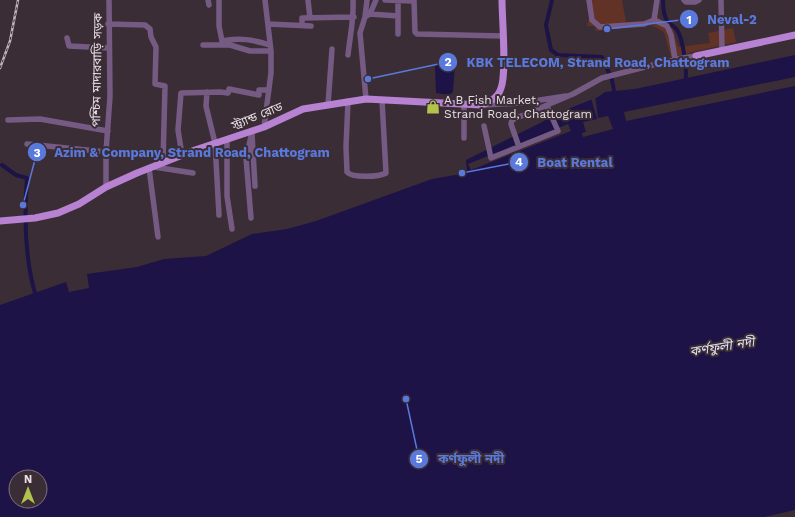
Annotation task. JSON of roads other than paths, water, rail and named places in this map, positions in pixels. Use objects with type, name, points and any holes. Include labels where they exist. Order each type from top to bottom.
[{"type":"main road","points":[[481,105],[491,102],[498,94],[504,76],[499,0]]},
{"type":"main road","points":[[501,36],[502,0]]},
{"type":"main road","points":[[696,56],[795,35]]},
{"type":"main road","name":"স্ট্র্যান্ড রোড","points":[[0,221],[35,218],[58,213],[79,204],[106,187],[151,167],[215,143],[252,132],[303,109],[366,99],[481,105]]},
{"type":"street","name":"পশ্চিম মাদারবাড়ি সড়ক","points":[[106,187],[106,152],[110,96],[108,24],[109,0]]},
{"type":"street","points":[[219,0],[219,26],[222,43]]},
{"type":"street","points":[[264,127],[270,90],[271,48],[265,0]]},
{"type":"street","points":[[308,0],[310,18]]},
{"type":"street","points":[[348,55],[350,33],[354,17],[353,0]]},
{"type":"street","points":[[367,0],[367,15]]},
{"type":"street","points":[[366,99],[360,33],[367,15],[376,0]]},
{"type":"street","points":[[385,0],[414,0],[415,32],[418,34],[501,36]]},
{"type":"street","points":[[589,0],[592,20],[600,27],[644,24],[654,20],[667,26],[671,35],[676,59]]},
{"type":"street","points":[[654,20],[657,0]]},
{"type":"street","points":[[684,0],[691,3],[699,0]]},
{"type":"street","points":[[721,0],[722,50]]},
{"type":"street","points":[[398,1],[398,34]]},
{"type":"street","points":[[367,15],[398,16]]},
{"type":"street","points":[[302,25],[301,18],[354,17]]},
{"type":"street","points":[[108,24],[145,25],[150,29],[151,37],[156,47],[155,84],[165,86],[163,162]]},
{"type":"street","points":[[268,24],[311,26]]},
{"type":"street","points":[[67,38],[69,46],[109,48]]},
{"type":"street","points":[[203,44],[222,43],[242,39],[271,48]]},
{"type":"street","points":[[222,43],[230,44],[250,51],[271,48]]},
{"type":"street","points":[[328,105],[332,49]]},
{"type":"street","points":[[519,147],[511,124],[512,120],[548,109],[602,78],[676,59],[696,56]]},
{"type":"street","points":[[182,155],[178,130],[181,94],[207,92],[228,93],[229,89],[259,95],[259,90],[270,90]]},
{"type":"street","points":[[207,92],[207,111],[215,143],[218,215]]},
{"type":"street","points":[[481,105],[521,103],[573,94]]},
{"type":"street","points":[[348,101],[346,147],[347,172],[351,176],[371,176],[383,175],[386,170],[382,100]]},
{"type":"street","points":[[464,104],[464,138]]},
{"type":"street","points":[[484,126],[491,158],[558,131],[548,109]]},
{"type":"street","points":[[8,120],[15,121],[40,119],[108,131]]},
{"type":"street","points":[[252,132],[254,142],[255,186]]},
{"type":"street","points":[[251,218],[246,158],[252,132]]},
{"type":"street","points":[[226,140],[227,196],[232,229]]},
{"type":"street","points":[[27,144],[106,152]]},
{"type":"street","points":[[158,237],[151,167],[193,173]]},
{"type":"water","points":[[795,55],[795,510],[764,517],[0,517],[0,305],[66,282],[69,292],[89,288],[87,274],[137,267],[164,259],[206,256],[252,234],[287,229],[316,221],[432,179],[467,173],[466,160],[555,114],[598,97],[605,92],[635,89]]},
{"type":"water","points":[[438,64],[455,65],[453,92],[449,95],[436,93],[435,66]]},
{"type":"waterway","points":[[552,0],[546,25],[551,50],[558,55],[602,57],[612,80],[615,96]]},
{"type":"waterway","points":[[663,0],[666,20],[676,29],[681,40],[685,64],[685,83]]},
{"type":"waterway","points":[[2,165],[16,175],[27,178],[26,238],[32,283],[36,297]]},
{"type":"railway","points":[[0,68],[10,41],[18,0]]},
{"type":"place","name":"Neval-2","points":[[607,29]]},
{"type":"place","name":"KBK TELECOM, Strand Road, Chattogram","points":[[368,79]]},
{"type":"place","name":"A B Fish Market, Strand Road, Chattogram","points":[[433,107]]},
{"type":"place","name":"Boat Rental","points":[[462,173]]},
{"type":"place","name":"Azim & Company, Strand Road, Chattogram","points":[[23,205]]},
{"type":"place","name":"কর্ণফুলী নদী","points":[[406,399]]}]
